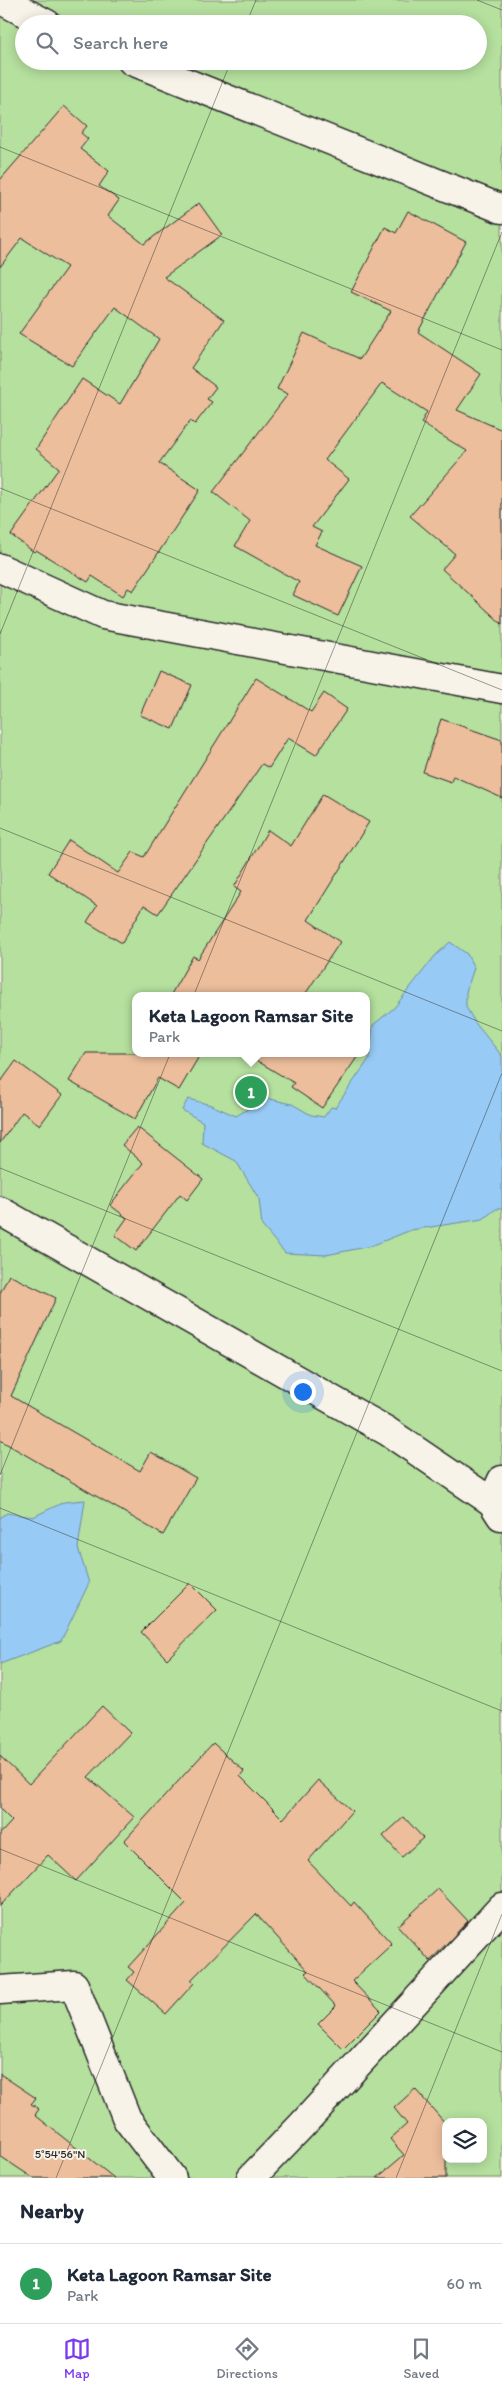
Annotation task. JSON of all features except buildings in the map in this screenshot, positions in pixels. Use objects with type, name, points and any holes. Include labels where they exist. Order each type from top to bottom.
[{"type":"street","points":[[1,0],[30,15]]},
{"type":"street","points":[[155,70],[502,208]]},
{"type":"street","points":[[0,568],[103,615],[502,689]]},
{"type":"street","points":[[0,1211],[387,1431],[499,1500]]},
{"type":"street","points":[[251,2178],[502,1907]]},
{"type":"street","points":[[0,1990],[74,1985],[127,2119],[172,2178]]},
{"type":"green space","points":[[0,0],[502,0],[502,2178],[0,2178]]},
{"type":"water","points":[[450,942],[467,954],[474,968],[466,992],[466,1007],[476,1024],[502,1056],[502,1209],[496,1209],[483,1219],[411,1230],[371,1246],[326,1255],[285,1253],[262,1226],[259,1199],[236,1161],[202,1143],[203,1122],[182,1110],[188,1099],[211,1105],[236,1116],[266,1098],[292,1104],[311,1115],[324,1117],[331,1107],[335,1108],[369,1059],[373,1025],[394,1008],[435,956]]},
{"type":"water","points":[[85,1500],[78,1548],[89,1583],[61,1641],[0,1664],[0,1518],[7,1513],[33,1517],[64,1502]]},
{"type":"place","name":"Keta Lagoon Ramsar Site","points":[[251,1092]]}]
